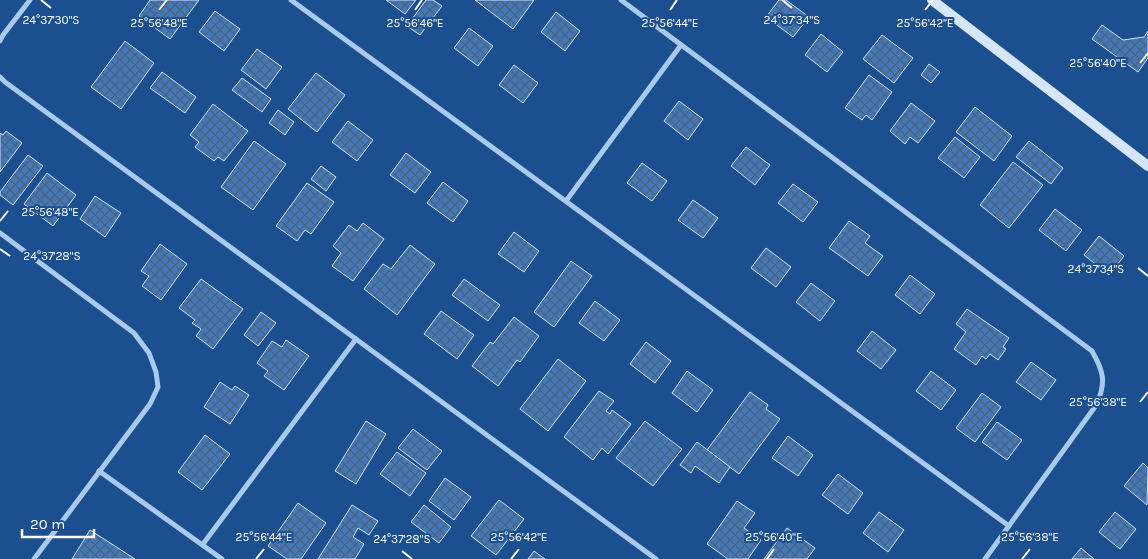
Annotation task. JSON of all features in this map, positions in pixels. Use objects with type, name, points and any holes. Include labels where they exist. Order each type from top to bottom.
[{"type":"street","points":[[0,41],[30,0]]},
{"type":"street","points":[[292,0],[1009,526]]},
{"type":"street","points":[[621,0],[1092,351],[1100,364],[1103,378],[1102,391],[1097,404],[985,559]]},
{"type":"street","points":[[932,0],[1148,166]]},
{"type":"street","points":[[566,201],[681,45]]},
{"type":"street","points":[[0,77],[656,559]]},
{"type":"street","points":[[0,233],[134,333],[149,353],[156,372],[158,387],[150,404],[34,559]]},
{"type":"street","points":[[203,544],[356,338]]},
{"type":"street","points":[[99,471],[222,559]]},
{"type":"building","points":[[150,0],[199,0],[170,39],[139,16]]},
{"type":"building","points":[[386,0],[416,0],[405,14]]},
{"type":"building","points":[[426,0],[433,0],[442,6],[420,35],[407,26]]},
{"type":"building","points":[[475,0],[534,0],[513,29]]},
{"type":"building","points":[[779,0],[786,0],[809,17],[793,37],[766,17]]},
{"type":"building","points":[[215,11],[240,29],[224,51],[199,32]]},
{"type":"building","points":[[556,12],[580,31],[565,51],[541,32]]},
{"type":"building","points":[[1102,25],[1123,40],[1144,37],[1148,31],[1148,58],[1138,72],[1092,39]]},
{"type":"building","points":[[469,28],[493,46],[478,66],[454,48]]},
{"type":"building","points":[[821,34],[843,52],[827,72],[805,55]]},
{"type":"building","points":[[882,35],[913,58],[894,83],[863,59]]},
{"type":"building","points":[[125,41],[154,63],[121,109],[91,87]]},
{"type":"building","points":[[257,49],[282,67],[266,89],[241,70]]},
{"type":"building","points":[[929,64],[940,72],[931,83],[921,75]]},
{"type":"building","points":[[514,65],[538,83],[523,103],[499,85]]},
{"type":"building","points":[[162,72],[196,97],[185,113],[150,88]]},
{"type":"building","points":[[316,73],[345,95],[317,132],[288,109]]},
{"type":"building","points":[[869,75],[892,92],[872,120],[866,115],[862,120],[845,108]]},
{"type":"building","points":[[242,78],[271,99],[262,112],[232,90]]},
{"type":"building","points":[[679,101],[703,119],[688,140],[664,121]]},
{"type":"building","points":[[911,103],[935,121],[918,143],[910,137],[905,144],[890,131]]},
{"type":"building","points":[[213,104],[248,131],[224,161],[218,157],[214,161],[195,147],[199,142],[190,135]]},
{"type":"building","points":[[975,107],[1012,136],[994,161],[956,132]]},
{"type":"building","points":[[278,110],[294,122],[285,135],[269,123]]},
{"type":"building","points":[[348,121],[373,140],[357,161],[332,142]]},
{"type":"building","points":[[6,131],[22,143],[0,172],[0,133],[3,135]]},
{"type":"building","points":[[955,137],[980,157],[964,178],[938,158]]},
{"type":"building","points":[[254,141],[286,164],[253,210],[221,187]]},
{"type":"building","points":[[1029,141],[1063,168],[1051,184],[1016,157]]},
{"type":"building","points":[[746,147],[770,165],[755,185],[731,166]]},
{"type":"building","points":[[406,153],[431,172],[415,193],[390,175]]},
{"type":"building","points":[[28,155],[43,166],[13,205],[0,195],[0,192]]},
{"type":"building","points":[[1013,162],[1043,185],[1009,228],[980,205]]},
{"type":"building","points":[[642,163],[667,181],[652,201],[627,183]]},
{"type":"building","points":[[321,166],[336,177],[326,191],[311,179]]},
{"type":"building","points":[[47,173],[76,195],[53,226],[24,204]]},
{"type":"building","points":[[443,182],[468,201],[453,222],[427,203]]},
{"type":"building","points":[[307,183],[334,202],[311,234],[305,230],[297,241],[276,226]]},
{"type":"building","points":[[793,184],[818,202],[803,222],[778,203]]},
{"type":"building","points":[[95,196],[121,213],[105,237],[80,219]]},
{"type":"building","points":[[693,200],[718,218],[703,238],[678,220]]},
{"type":"building","points":[[1055,209],[1082,230],[1066,251],[1039,230]]},
{"type":"building","points":[[849,221],[870,236],[865,243],[883,256],[868,276],[829,248]]},
{"type":"building","points":[[363,223],[384,239],[353,281],[332,266],[341,253],[333,246],[349,225],[357,231]]},
{"type":"building","points":[[514,232],[539,251],[524,272],[498,254]]},
{"type":"building","points":[[1099,236],[1124,256],[1109,275],[1084,255]]},
{"type":"building","points":[[160,244],[187,264],[161,300],[142,286],[149,276],[141,271]]},
{"type":"building","points":[[410,245],[435,264],[397,315],[364,289],[383,264],[391,269]]},
{"type":"building","points":[[766,248],[791,267],[776,287],[751,268]]},
{"type":"building","points":[[571,261],[592,276],[554,327],[534,312]]},
{"type":"building","points":[[910,275],[935,294],[920,314],[895,295]]},
{"type":"building","points":[[201,279],[243,309],[213,349],[196,336],[201,329],[192,323],[195,320],[179,308]]},
{"type":"building","points":[[464,279],[500,305],[488,321],[452,295]]},
{"type":"building","points":[[811,283],[835,301],[820,321],[796,302]]},
{"type":"building","points":[[595,301],[620,320],[604,341],[579,323]]},
{"type":"building","points":[[967,309],[1009,338],[1003,347],[1006,349],[998,360],[990,354],[986,359],[982,356],[976,365],[954,349],[966,332],[956,324]]},
{"type":"building","points":[[441,311],[474,335],[457,359],[424,334]]},
{"type":"building","points":[[261,312],[276,323],[258,346],[244,335]]},
{"type":"building","points":[[514,317],[539,336],[520,362],[517,360],[498,386],[472,366],[490,342],[493,344]]},
{"type":"building","points":[[872,331],[896,350],[881,369],[857,351]]},
{"type":"building","points":[[286,340],[309,356],[284,390],[264,376],[268,371],[257,363],[272,341],[282,347]]},
{"type":"building","points":[[646,342],[671,361],[655,383],[630,364]]},
{"type":"building","points":[[558,359],[586,381],[548,431],[520,409]]},
{"type":"building","points":[[1031,362],[1056,380],[1041,400],[1016,382]]},
{"type":"building","points":[[687,371],[713,390],[697,412],[672,393]]},
{"type":"building","points":[[931,371],[956,390],[941,410],[916,391]]},
{"type":"building","points":[[220,382],[232,390],[235,386],[249,395],[230,424],[204,407]]},
{"type":"building","points":[[599,391],[614,401],[606,411],[610,414],[612,410],[631,424],[608,454],[602,448],[593,460],[564,437]]},
{"type":"building","points":[[750,392],[768,405],[766,409],[780,419],[739,474],[707,450]]},
{"type":"building","points":[[982,393],[1001,407],[975,442],[956,428]]},
{"type":"building","points":[[366,421],[386,434],[356,484],[335,471]]},
{"type":"building","points":[[645,421],[682,449],[653,486],[616,458]]},
{"type":"building","points":[[997,422],[1022,440],[1007,460],[982,442]]},
{"type":"building","points":[[413,429],[442,451],[427,470],[398,448]]},
{"type":"building","points":[[205,435],[230,454],[202,490],[178,472]]},
{"type":"building","points":[[788,436],[813,455],[798,476],[772,458]]},
{"type":"building","points":[[697,442],[730,467],[719,483],[695,466],[691,473],[680,465]]},
{"type":"building","points":[[397,452],[426,473],[410,496],[380,474]]},
{"type":"building","points":[[1143,463],[1148,468],[1147,505],[1124,486]]},
{"type":"building","points":[[838,474],[863,493],[848,514],[822,495]]},
{"type":"building","points":[[445,478],[471,497],[454,520],[429,501]]},
{"type":"building","points":[[499,500],[524,519],[496,555],[471,536]]},
{"type":"building","points":[[737,501],[755,513],[744,528],[761,540],[748,559],[728,559],[707,544]]},
{"type":"building","points":[[298,503],[326,523],[301,559],[287,559],[268,546]]},
{"type":"building","points":[[352,505],[378,521],[369,535],[358,528],[353,537],[364,544],[355,559],[318,559]]},
{"type":"building","points":[[424,505],[451,527],[439,543],[411,522]]},
{"type":"building","points":[[879,512],[904,530],[888,552],[863,533]]},
{"type":"building","points":[[1115,512],[1136,529],[1120,549],[1099,532]]},
{"type":"building","points":[[787,528],[815,548],[807,559],[764,559]]},
{"type":"building","points":[[90,530],[135,559],[72,559]]},
{"type":"building","points":[[1081,548],[1094,559],[1072,559]]},
{"type":"building","points":[[534,551],[545,559],[528,559]]}]
